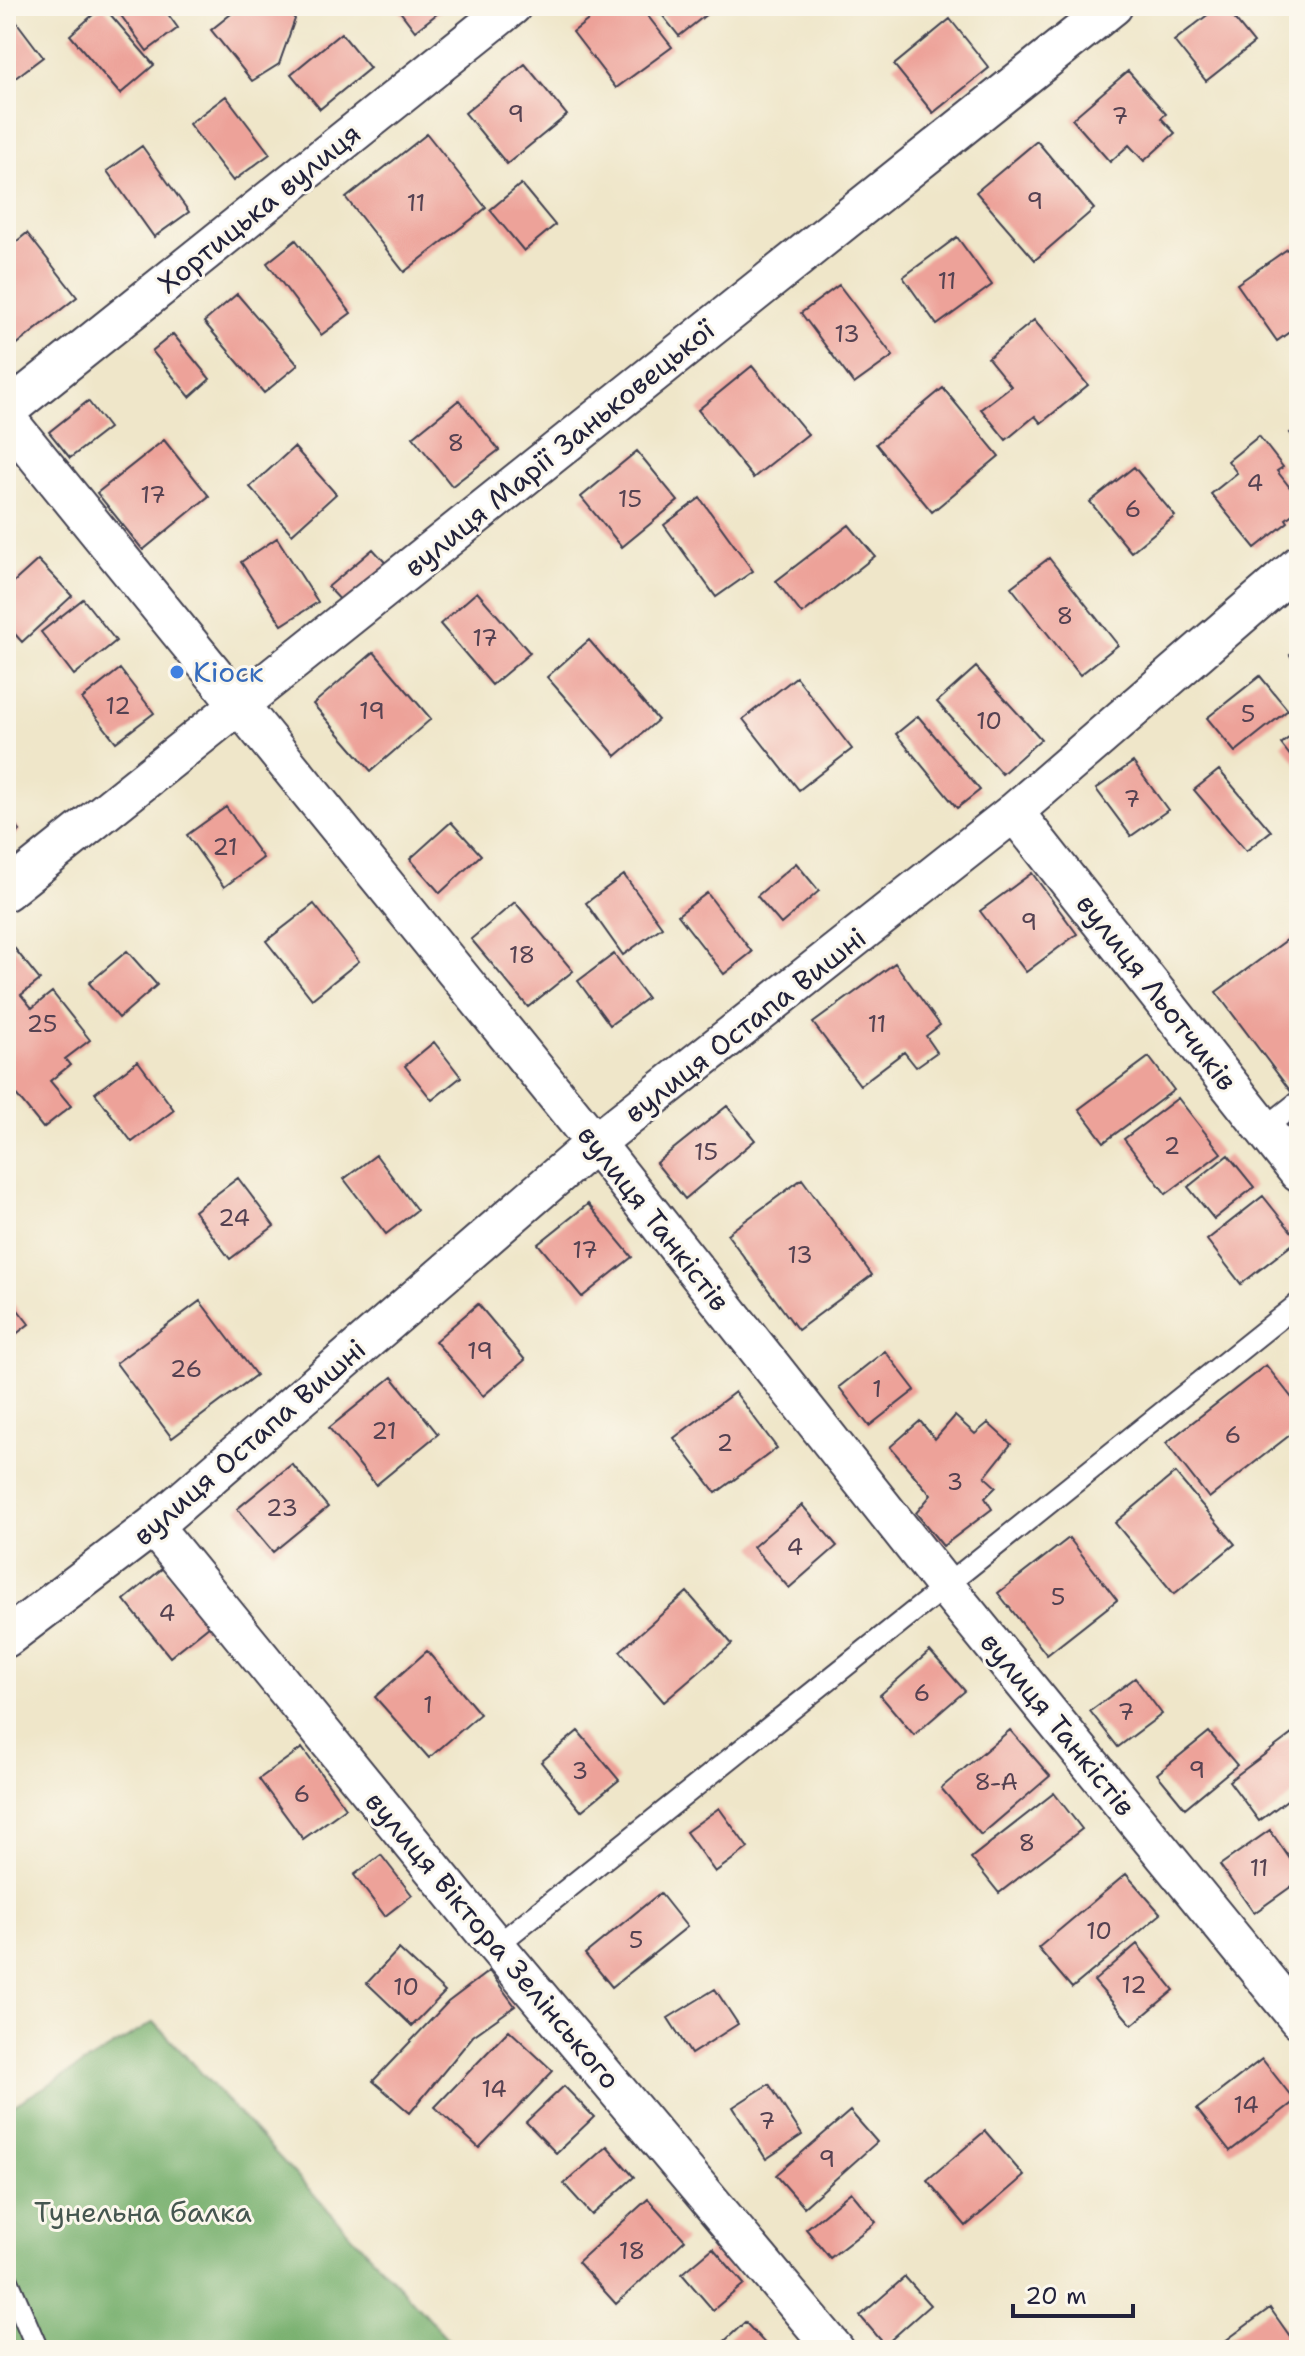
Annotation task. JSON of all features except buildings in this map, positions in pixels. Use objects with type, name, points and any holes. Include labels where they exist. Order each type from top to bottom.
[{"type":"street","name":"Хортицька вулиця","points":[[6,411],[512,6]]},
{"type":"street","name":"вулиця Марії Заньковецької","points":[[6,891],[1113,6]]},
{"type":"street","name":"вулиця Танкістів","points":[[6,418],[595,1143],[945,1586],[1299,2020]]},
{"type":"street","name":"вулиця Остапа Вишні","points":[[6,1638],[153,1526],[595,1143],[1014,812],[1299,565]]},
{"type":"street","name":"вулиця Льотчиків","points":[[1014,812],[1299,1173]]},
{"type":"street","name":"вулиця Віктора Зелінського","points":[[153,1526],[496,1946],[835,2350]]},
{"type":"lane","points":[[1264,1129],[1299,1101]]},
{"type":"lane","points":[[496,1946],[1299,1303]]},
{"type":"lane","points":[[6,2276],[38,2350]]},
{"type":"green space","name":"Тунельна балка","points":[[154,2022],[458,2350],[6,2350],[6,2110]]},
{"type":"place","name":"Кіоск","points":[[177,672]]}]
